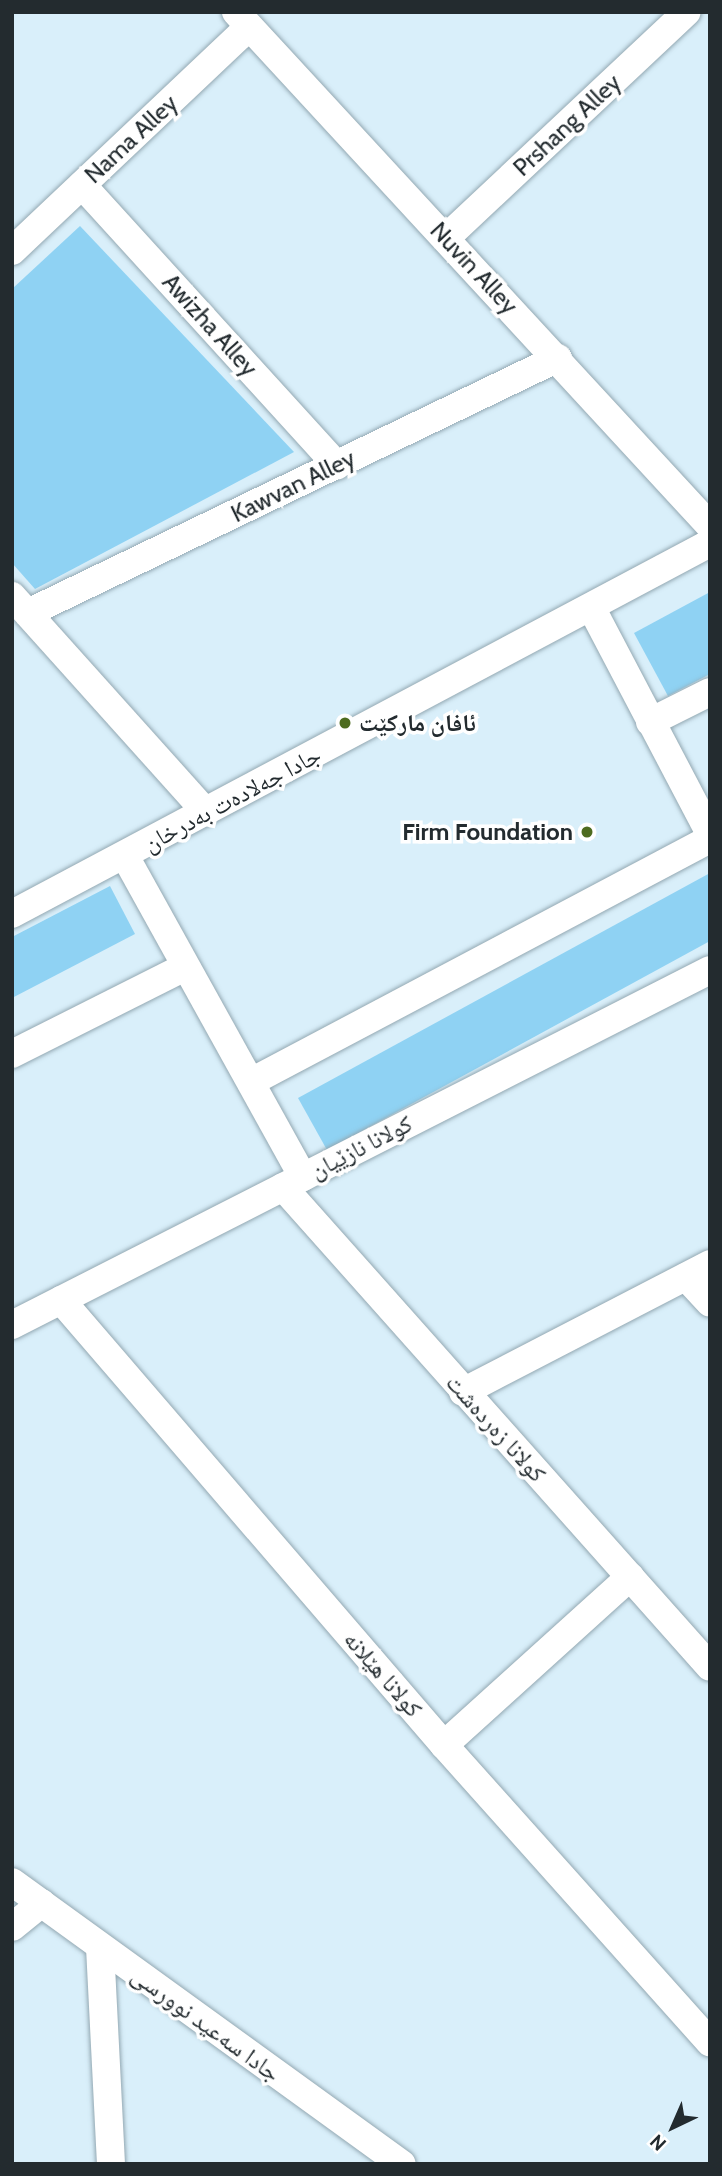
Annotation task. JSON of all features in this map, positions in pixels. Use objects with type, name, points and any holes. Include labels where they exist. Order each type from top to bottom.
[{"type":"street","name":"Prshang Alley","points":[[446,238],[687,12]]},
{"type":"street","name":"Nuvin Alley","points":[[243,20],[558,358],[710,526]]},
{"type":"street","name":"Nama Alley","points":[[12,251],[82,185],[243,20]]},
{"type":"street","name":"Awizha Alley","points":[[82,185],[337,465]]},
{"type":"street","name":"Kawvan Alley","points":[[20,605],[337,465],[558,358]]},
{"type":"street","name":"جادا جەلادەت بەدرخان","points":[[12,914],[710,543]]},
{"type":"street","points":[[20,605],[206,812]]},
{"type":"street","points":[[251,1083],[710,836],[591,607]]},
{"type":"street","points":[[650,722],[710,692]]},
{"type":"street","name":"کولانا زەردەشت","points":[[125,856],[251,1083],[293,1182],[463,1392],[710,1667]]},
{"type":"street","points":[[12,1054],[185,967]]},
{"type":"street","name":"کولانا نازێیان","points":[[12,1325],[710,970]]},
{"type":"street","points":[[463,1392],[698,1270],[710,1303]]},
{"type":"street","name":"کولانا هێلانە","points":[[61,1300],[444,1745],[710,2043]]},
{"type":"street","points":[[444,1745],[630,1577]]},
{"type":"street","name":"جادا سەعید نوورسی","points":[[12,1882],[402,2164]]},
{"type":"street","points":[[12,1927],[42,1903]]},
{"type":"street","points":[[100,1947],[111,2164]]},
{"type":"shaded area","points":[[80,226],[294,452],[35,589],[12,563],[12,289]]},
{"type":"shaded area","points":[[710,592],[710,674],[668,696],[634,633]]},
{"type":"shaded area","points":[[710,873],[710,941],[327,1150],[298,1098]]},
{"type":"shaded area","points":[[110,886],[135,934],[12,998],[12,937]]},
{"type":"place","name":"ئافان مارکێت","points":[[345,723]]},
{"type":"place","name":"Firm Foundation","points":[[587,832]]}]
